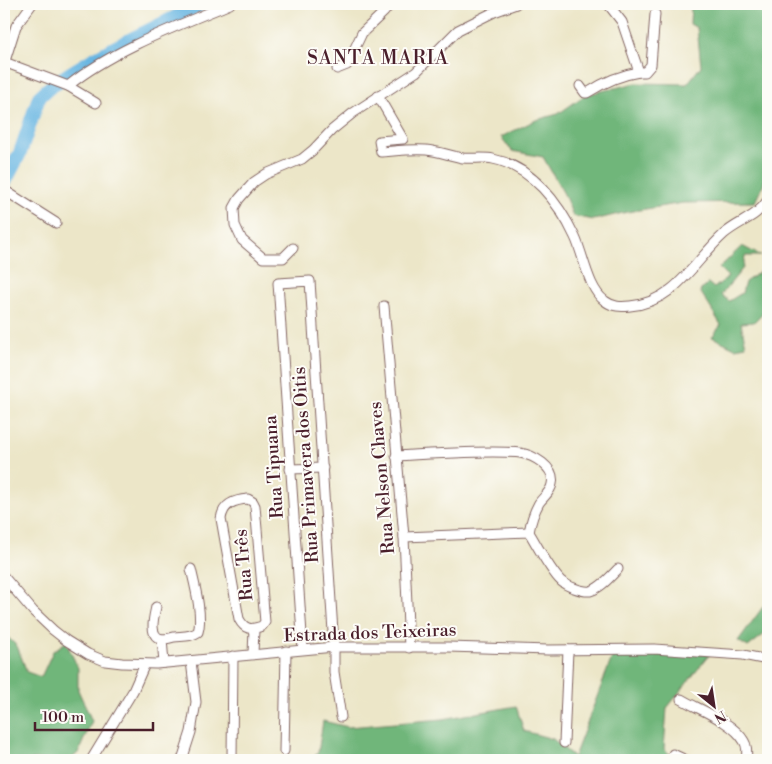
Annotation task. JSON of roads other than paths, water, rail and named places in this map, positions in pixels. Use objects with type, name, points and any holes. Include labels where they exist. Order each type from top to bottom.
[{"type":"street","points":[[32,4],[16,26],[4,63],[51,78],[96,103]]},
{"type":"street","points":[[66,85],[86,71],[145,40],[230,4]]},
{"type":"street","points":[[337,69],[347,65],[362,33],[390,4]]},
{"type":"street","points":[[293,248],[283,258],[263,258],[242,240],[235,225],[234,208],[239,199],[254,182],[266,174],[294,163],[308,154],[339,125],[378,96],[416,72],[458,30],[494,12],[516,4]]},
{"type":"street","points":[[608,4],[622,22],[638,72]]},
{"type":"street","points":[[580,86],[587,93],[604,82],[624,74],[645,72],[651,65],[655,14]]},
{"type":"street","points":[[378,96],[403,138],[379,141],[380,152],[425,150],[464,158],[491,158],[515,168],[538,183],[551,197],[564,217],[578,243],[589,278],[599,295],[617,307],[635,306],[655,300],[693,270],[715,242],[725,233],[758,213],[768,200]]},
{"type":"street","points":[[8,193],[56,223]]},
{"type":"street","name":"Rua Primavera dos Oitis","points":[[278,283],[310,281],[334,647],[334,672],[341,718]]},
{"type":"street","name":"Rua Tipuana","points":[[278,283],[303,649]]},
{"type":"street","name":"Rua Nelson Chaves","points":[[384,306],[404,537],[409,648]]},
{"type":"street","points":[[396,456],[464,452],[519,453],[531,456],[547,468],[552,475],[552,484],[532,518],[529,532],[537,547],[562,582],[584,591],[591,591],[618,569]]},
{"type":"street","points":[[290,469],[323,468]]},
{"type":"street","name":"Rua Três","points":[[237,500],[248,500],[256,506],[265,622],[262,626],[250,629],[242,626],[239,619],[221,519],[222,512],[230,503],[237,500]]},
{"type":"street","points":[[404,537],[529,532]]},
{"type":"street","points":[[156,607],[153,620],[154,631],[157,637],[162,639],[190,636],[198,632],[200,626],[192,569]]},
{"type":"street","name":"Estrada dos Teixeiras","points":[[4,578],[52,630],[88,654],[105,661],[122,664],[164,663],[334,647],[568,650],[654,649],[743,655],[768,660]]},
{"type":"street","points":[[250,629],[253,654]]},
{"type":"street","points":[[162,639],[164,663]]},
{"type":"street","points":[[564,743],[568,650]]},
{"type":"street","points":[[284,751],[286,651]]},
{"type":"street","points":[[232,656],[232,760]]},
{"type":"street","points":[[182,760],[191,732],[196,702],[191,660]]},
{"type":"street","points":[[91,760],[133,691],[145,664]]},
{"type":"street","points":[[681,699],[735,729],[746,742],[746,760]]},
{"type":"street","points":[[673,754],[686,760]]},
{"type":"waterway","points":[[4,184],[20,153],[39,97],[63,78],[90,61],[201,4]]},
{"type":"district","name":"SANTA MARIA","points":[[378,58]]}]
